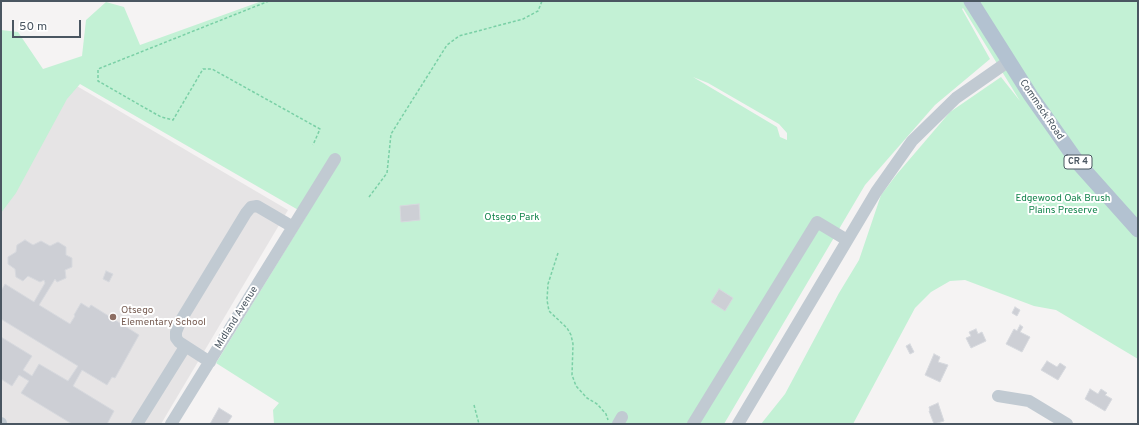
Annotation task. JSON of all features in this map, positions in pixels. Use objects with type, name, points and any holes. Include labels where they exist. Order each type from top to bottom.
[{"type":"main road","name":"Commack Road","points":[[971,1],[1031,96],[1079,164],[1138,230]]},
{"type":"street","points":[[738,424],[876,192],[912,141],[956,98],[1009,61]]},
{"type":"street","name":"Midland Avenue","points":[[171,424],[335,159]]},
{"type":"street","points":[[210,362],[185,347],[176,338],[176,332],[181,320],[251,207],[256,206],[293,227]]},
{"type":"street","points":[[693,424],[817,222],[847,240]]},
{"type":"street","points":[[137,424],[185,347]]},
{"type":"street","points":[[998,396],[1029,401],[1067,424]]},
{"type":"path","points":[[269,1],[98,69],[98,81],[160,118],[173,120],[203,69],[212,69],[320,129],[313,145]]},
{"type":"path","points":[[369,196],[387,173],[391,134],[447,45],[459,36],[523,19],[538,10],[542,1]]},
{"type":"path","points":[[558,253],[548,284],[547,300],[549,311],[567,328],[571,335],[573,344],[572,375],[576,386],[587,398],[597,404],[606,414],[610,424]]},
{"type":"path","points":[[474,405],[479,424]]},
{"type":"shaded area","name":"Otsego Elementary School","points":[[70,82],[288,210],[161,424],[1,424],[1,203]]},
{"type":"green space","name":"Otsego Park","points":[[262,1],[1138,1],[1138,359],[1056,310],[1034,306],[965,280],[950,281],[931,292],[915,308],[853,424],[761,424],[785,394],[839,293],[859,260],[881,195],[897,174],[950,112],[1001,77],[1020,101],[963,8],[962,9],[990,59],[935,105],[865,185],[724,424],[274,424],[273,410],[279,403],[216,363],[307,215],[80,84],[67,99],[16,193],[1,213],[1,30],[18,32],[43,69],[82,56],[86,20],[106,2],[124,7],[140,45]],"holes":[[[693,77],[708,83],[779,124],[787,133],[787,140],[780,137],[777,127]]]},
{"type":"building","points":[[419,204],[420,220],[401,222],[400,206]]},
{"type":"building","points":[[25,240],[33,245],[41,241],[50,246],[58,242],[66,247],[66,255],[72,258],[72,267],[65,270],[66,278],[57,282],[55,279],[39,305],[70,324],[81,303],[89,308],[91,305],[139,335],[115,378],[112,377],[107,385],[82,370],[73,386],[114,411],[107,424],[72,424],[21,393],[29,381],[19,375],[12,386],[1,379],[1,337],[32,356],[23,370],[32,376],[39,364],[68,381],[78,366],[1,319],[1,291],[5,284],[34,302],[45,283],[44,280],[40,282],[28,276],[23,281],[16,277],[15,269],[8,264],[8,257],[16,252],[17,245]]},
{"type":"building","points":[[106,271],[113,274],[109,282],[103,279]]},
{"type":"building","points":[[719,289],[733,298],[725,311],[711,302]]},
{"type":"building","points":[[1015,307],[1020,310],[1017,316],[1012,313]]},
{"type":"building","points":[[1020,325],[1023,327],[1020,332],[1030,337],[1022,352],[1006,344],[1014,329],[1017,331]]},
{"type":"building","points":[[976,329],[978,334],[982,332],[986,341],[971,348],[966,338],[971,336],[969,332]]},
{"type":"building","points":[[910,344],[914,352],[910,354],[906,346]]},
{"type":"building","points":[[934,354],[940,357],[938,362],[948,365],[940,382],[925,375]]},
{"type":"building","points":[[1047,361],[1057,367],[1060,363],[1066,367],[1058,380],[1041,370]]},
{"type":"building","points":[[1090,389],[1098,394],[1101,389],[1107,393],[1105,395],[1112,399],[1105,411],[1085,399]]},
{"type":"building","points":[[938,403],[944,421],[934,424],[929,407]]},
{"type":"building","points":[[219,408],[232,416],[227,424],[210,424]]},
{"type":"place","name":"Otsego Elementary School","points":[[113,317]]},
{"type":"park label","name":"Edgewood Oak Brush Plains Preserve","points":[[1063,204]]}]
